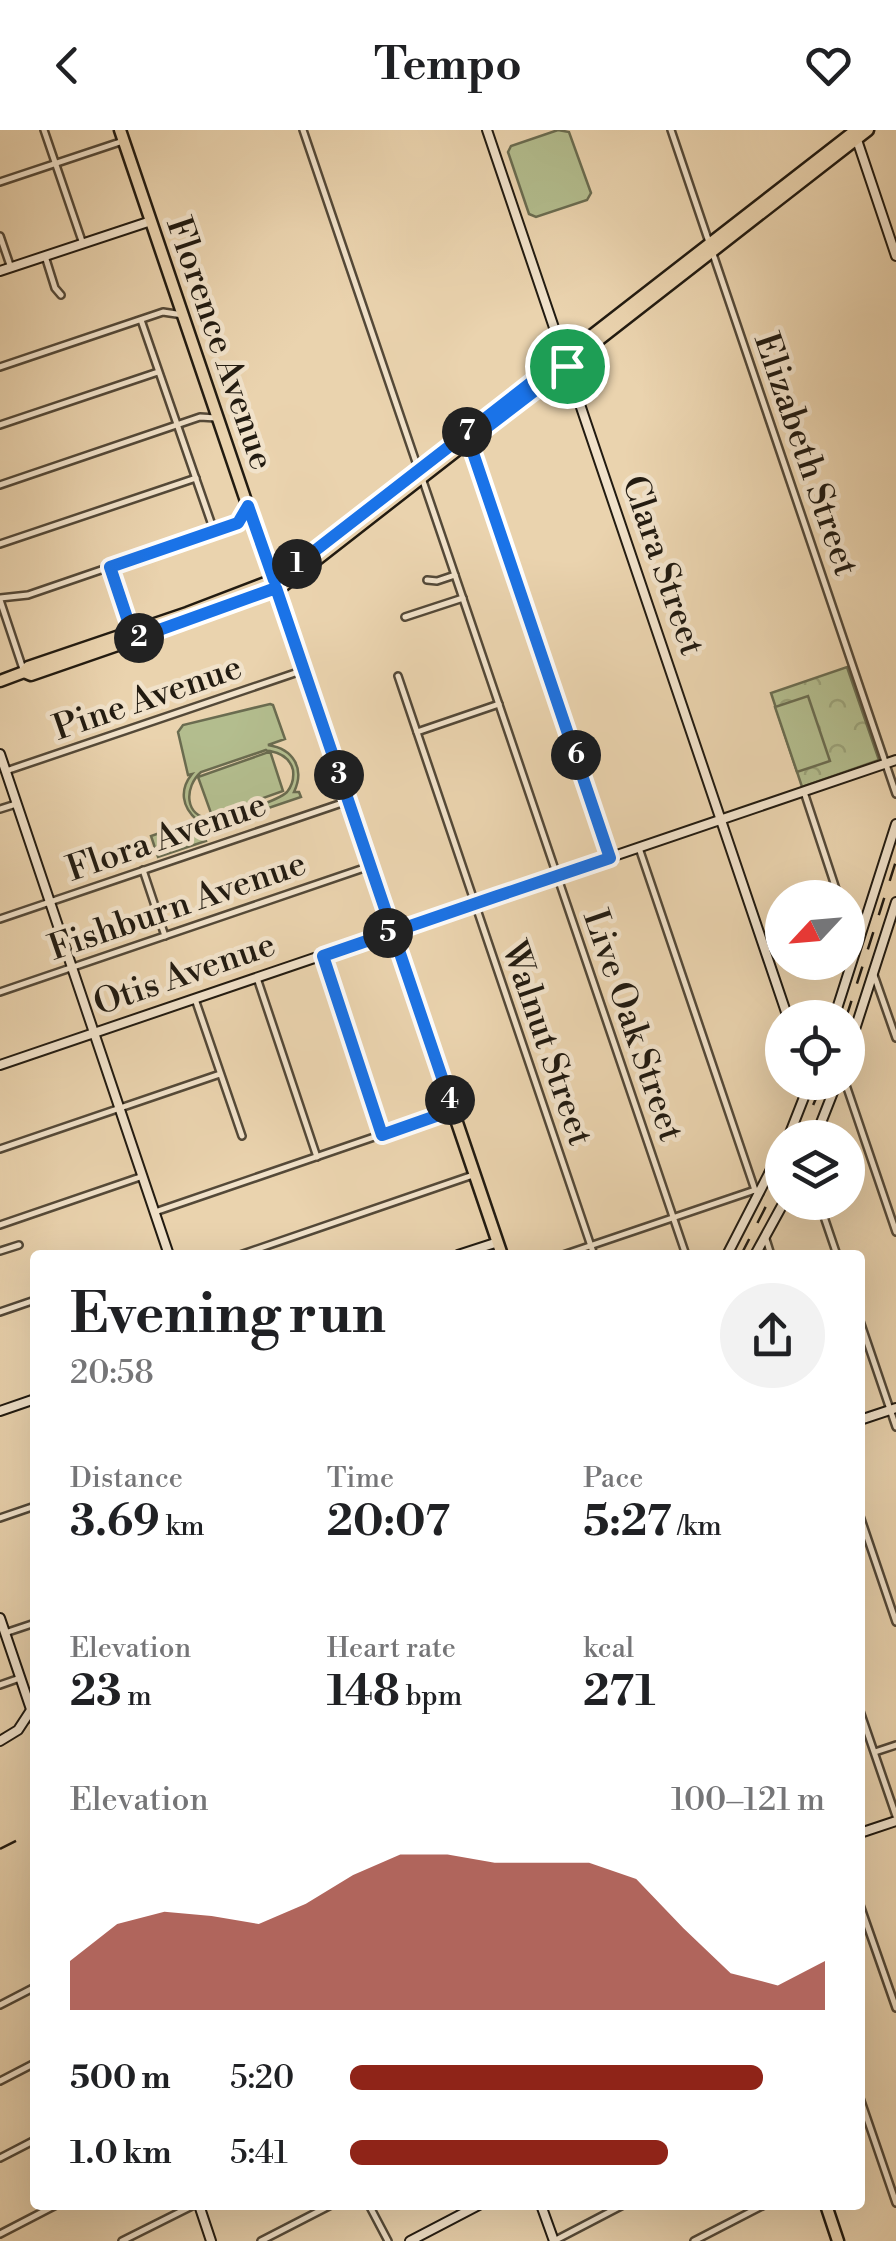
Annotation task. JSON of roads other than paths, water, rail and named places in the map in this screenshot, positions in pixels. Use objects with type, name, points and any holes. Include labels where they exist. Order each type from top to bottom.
[{"type":"main road","points":[[0,680],[28,667],[133,635],[275,584],[711,249],[855,133],[868,130]]},
{"type":"main road","name":"Florence Avenue","points":[[122,135],[500,1250]]},
{"type":"main road","points":[[827,2210],[835,2240]]},
{"type":"street","points":[[44,130],[83,244]]},
{"type":"street","name":"Live Oak Street","points":[[303,130],[684,1250]]},
{"type":"street","name":"Clara Street","points":[[487,130],[782,1000]]},
{"type":"street","name":"Elizabeth Street","points":[[670,130],[896,794]]},
{"type":"street","points":[[855,133],[896,256]]},
{"type":"street","points":[[0,182],[122,135]]},
{"type":"street","points":[[0,271],[151,221]]},
{"type":"street","points":[[0,236],[11,268]]},
{"type":"street","points":[[45,256],[61,295]]},
{"type":"street","points":[[0,368],[141,320],[170,312],[183,316]]},
{"type":"street","points":[[141,320],[214,531]]},
{"type":"street","points":[[0,426],[159,372]]},
{"type":"street","points":[[200,417],[213,404]]},
{"type":"street","points":[[0,485],[177,424],[200,417],[218,418]]},
{"type":"street","points":[[467,438],[610,858]]},
{"type":"street","points":[[0,544],[196,478]]},
{"type":"street","points":[[24,672],[0,599],[24,596],[238,523],[248,506]]},
{"type":"street","points":[[110,567],[133,635]]},
{"type":"street","points":[[427,580],[455,575]]},
{"type":"street","points":[[405,618],[462,598]]},
{"type":"street","name":"Pine Avenue","points":[[6,771],[304,670]]},
{"type":"street","name":"Walnut Street","points":[[398,676],[592,1250]]},
{"type":"street","points":[[417,732],[498,704]]},
{"type":"street","points":[[0,754],[166,1250]]},
{"type":"street","name":"Otis Avenue","points":[[0,1065],[896,760]]},
{"type":"street","points":[[804,792],[833,880]]},
{"type":"street","name":"Flora Avenue","points":[[0,919],[348,801]]},
{"type":"street","points":[[0,809],[17,804]]},
{"type":"street","points":[[865,919],[896,824]]},
{"type":"street","points":[[640,848],[758,1192]]},
{"type":"street","name":"Fishburn Avenue","points":[[0,992],[370,866]]},
{"type":"street","points":[[143,870],[165,936]]},
{"type":"street","points":[[865,1000],[896,902]]},
{"type":"street","points":[[323,956],[382,1135]]},
{"type":"street","points":[[874,972],[896,1038]]},
{"type":"street","points":[[257,978],[317,1157]]},
{"type":"street","points":[[194,999],[242,1136]]},
{"type":"street","points":[[0,1150],[220,1074]]},
{"type":"street","points":[[851,1100],[896,1232]]},
{"type":"street","points":[[155,1212],[453,1110]]},
{"type":"street","points":[[255,1250],[475,1174]]},
{"type":"street","points":[[0,1225],[142,1176]]},
{"type":"street","points":[[729,1250],[765,1179]]},
{"type":"street","points":[[578,1250],[758,1192]]},
{"type":"street","points":[[759,1250],[774,1220]]},
{"type":"street","points":[[826,1220],[836,1250]]},
{"type":"street","points":[[765,1238],[769,1250]]},
{"type":"street","points":[[473,1250],[498,1242]]},
{"type":"street","points":[[0,1251],[19,1245]]},
{"type":"street","points":[[0,1312],[30,1302]]},
{"type":"street","points":[[865,1334],[896,1427]]},
{"type":"street","points":[[0,1411],[30,1401]]},
{"type":"street","points":[[865,1418],[893,1409]]},
{"type":"street","points":[[0,1518],[30,1508]]},
{"type":"street","points":[[865,1531],[896,1622]]},
{"type":"street","points":[[0,1618],[10,1632],[20,1678],[30,1701]]},
{"type":"street","points":[[10,1632],[30,1625]]},
{"type":"street","points":[[0,1685],[20,1678]]},
{"type":"street","points":[[25,1691],[30,1690]]},
{"type":"street","points":[[10,1736],[30,1712]]},
{"type":"street","points":[[865,1725],[896,1818],[865,1831]]},
{"type":"street","points":[[0,1741],[30,1726]]},
{"type":"street","points":[[874,1752],[896,1745]]},
{"type":"street","points":[[865,1919],[896,2008]]},
{"type":"street","points":[[0,2005],[30,1990]]},
{"type":"street","points":[[0,2081],[30,2066]]},
{"type":"street","points":[[865,2112],[896,2202]]},
{"type":"street","points":[[0,2158],[30,2143]]},
{"type":"street","points":[[0,2234],[46,2210]]},
{"type":"street","points":[[122,2241],[186,2210]]},
{"type":"street","points":[[198,2210],[211,2241]]},
{"type":"street","points":[[262,2241],[321,2210]]},
{"type":"street","points":[[372,2210],[388,2241]]},
{"type":"street","points":[[410,2241],[470,2210]]},
{"type":"street","points":[[544,2210],[554,2241],[613,2210]]},
{"type":"street","points":[[694,2241],[754,2210]]},
{"type":"railway","points":[[852,1000],[896,861]]},
{"type":"railway","points":[[807,1120],[815,1100]]},
{"type":"railway","points":[[744,1250],[765,1208]]},
{"type":"railway","points":[[0,1849],[30,1834]]}]
